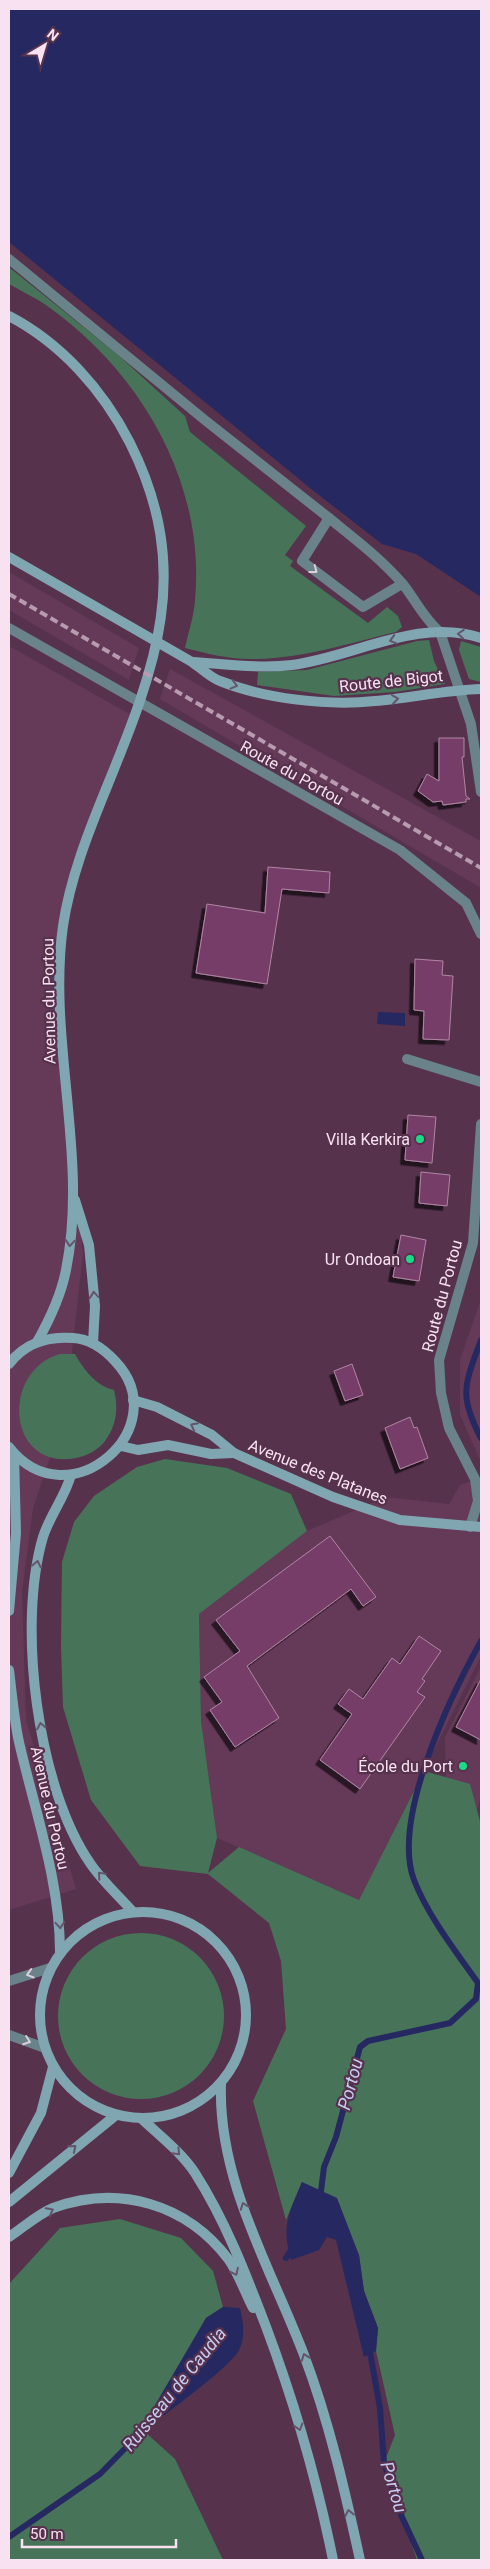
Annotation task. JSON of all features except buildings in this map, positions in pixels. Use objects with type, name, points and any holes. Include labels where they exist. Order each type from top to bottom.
[{"type":"main road","name":"Avenue du Portou","points":[[9,316],[28,326],[57,349],[84,376],[121,425],[138,459],[150,492],[158,525],[162,559],[162,620],[146,685],[82,850],[63,926],[60,967],[62,1042],[73,1194],[66,1271],[52,1314],[37,1342]]},
{"type":"main road","name":"Route de Bigot","points":[[9,557],[192,662],[219,681],[284,698],[322,702],[374,702],[459,690],[481,689]]},
{"type":"main road","name":"Route de Bigot","points":[[192,662],[291,665],[324,659],[405,637],[440,632],[471,634],[481,638]]},
{"type":"main road","name":"Avenue du Portou","points":[[73,1194],[89,1245],[95,1306],[93,1344]]},
{"type":"main road","points":[[11,1359],[37,1342],[56,1337],[75,1338],[93,1344],[108,1353],[120,1366],[129,1382],[133,1400],[132,1416],[121,1446],[107,1460],[90,1470],[71,1475],[41,1471],[26,1464],[12,1451]]},
{"type":"main road","name":"Avenue des Platanes","points":[[133,1400],[157,1407],[212,1435],[234,1453],[333,1497],[400,1520],[481,1528]]},
{"type":"main road","name":"Avenue des Platanes","points":[[121,1446],[138,1450],[168,1446],[211,1454],[234,1453]]},
{"type":"main road","points":[[9,1611],[16,1533],[12,1451]]},
{"type":"main road","name":"Avenue du Portou","points":[[71,1475],[65,1494],[44,1535],[34,1582],[34,1670],[38,1713],[56,1789],[70,1825],[90,1863],[132,1912]]},
{"type":"main road","name":"Avenue du Portou","points":[[9,1670],[18,1740],[47,1853],[60,1923],[60,1952]]},
{"type":"main road","points":[[132,1912],[168,1914],[200,1929],[226,1953],[242,1985],[247,2020],[239,2055],[220,2085],[198,2104],[171,2115],[142,2119],[116,2115],[91,2104],[70,2088],[54,2067],[45,2048],[40,2021],[42,1994],[50,1968],[60,1952],[80,1932],[105,1918],[132,1912]]},
{"type":"main road","points":[[9,2173],[41,2113],[54,2067]]},
{"type":"main road","points":[[220,2085],[220,2112],[238,2190],[261,2254],[304,2355],[338,2460],[360,2560]]},
{"type":"main road","points":[[9,2202],[116,2115]]},
{"type":"main road","points":[[142,2119],[180,2154],[194,2172],[218,2213],[241,2259],[280,2364],[320,2496],[333,2560]]},
{"type":"main road","points":[[9,2237],[51,2209],[77,2201],[103,2197],[133,2199],[162,2208],[186,2220],[211,2240],[230,2261],[280,2364]]},
{"type":"street","points":[[9,259],[200,416],[376,555],[402,584],[432,626],[440,632],[471,724],[481,792]]},
{"type":"street","points":[[329,518],[302,560],[363,607],[402,584]]},
{"type":"street","name":"Route du Portou","points":[[9,628],[67,663],[400,850],[466,903],[481,934]]},
{"type":"street","points":[[407,1059],[481,1082]]},
{"type":"street","name":"Route du Portou","points":[[470,1527],[478,1501],[475,1480],[449,1428],[441,1393],[439,1360],[473,1243],[481,1124]]},
{"type":"street","points":[[9,1980],[50,1968]]},
{"type":"street","points":[[9,2035],[45,2048]]},
{"type":"shaded area","points":[[9,572],[139,648],[129,680],[9,610]]},
{"type":"shaded area","points":[[9,646],[133,716],[71,882],[58,1016],[83,1254],[65,1413],[33,1508],[22,1592],[26,1720],[76,1889],[9,1910]]},
{"type":"shaded area","points":[[170,669],[481,841],[481,888],[160,699]]},
{"type":"shaded area","points":[[481,1299],[481,1462],[460,1415],[460,1360]]},
{"type":"shaded area","points":[[481,1478],[481,1656],[359,1900],[217,1838],[201,1721],[199,1614],[307,1531],[386,1497],[449,1504],[460,1485]]},
{"type":"shaded area","name":"École du Port","points":[[481,1667],[481,1795],[475,1819],[447,1813],[445,1737]]},
{"type":"green space","points":[[10,268],[117,354],[185,416],[190,432],[306,526],[285,555],[293,561],[290,566],[368,623],[387,607],[398,616],[402,627],[396,632],[344,645],[310,653],[275,658],[230,658],[185,648],[195,600],[196,556],[190,514],[177,473],[160,433],[137,396],[110,362],[80,332],[46,305],[9,284]]},
{"type":"green space","points":[[429,640],[434,661],[445,684],[395,692],[334,696],[257,685],[258,672],[307,670],[417,641]]},
{"type":"green space","points":[[461,641],[481,647],[481,682],[469,679],[459,650]]},
{"type":"green space","points":[[60,1354],[75,1354],[91,1376],[102,1385],[114,1390],[116,1397],[116,1417],[109,1435],[96,1450],[76,1458],[53,1458],[36,1450],[25,1435],[20,1417],[21,1398],[27,1379],[41,1364]]},
{"type":"green space","points":[[165,1459],[227,1468],[291,1494],[307,1531],[199,1614],[201,1721],[217,1838],[208,1873],[239,1847],[359,1900],[424,1771],[470,1784],[481,1825],[481,2560],[417,2560],[384,2463],[395,2435],[376,2351],[378,2328],[364,2291],[359,2255],[302,2182],[286,2220],[253,2101],[286,2029],[281,1961],[269,1923],[208,1874],[140,1866],[91,1800],[63,1707],[61,1646],[62,1562],[74,1522],[94,1496],[137,1467]]},
{"type":"green space","points":[[133,1933],[149,1933],[173,1939],[200,1957],[218,1984],[224,2016],[218,2048],[200,2075],[173,2093],[149,2099],[133,2099],[109,2093],[88,2080],[77,2069],[64,2048],[58,2024],[58,2008],[64,1984],[77,1963],[88,1952],[109,1939]]},
{"type":"green space","points":[[120,2219],[181,2238],[213,2271],[223,2307],[206,2318],[144,2431],[175,2459],[223,2560],[9,2560],[9,2284],[60,2228]]},
{"type":"water","points":[[9,9],[481,9],[481,597],[416,554],[382,544],[315,492],[9,242]]},
{"type":"water","points":[[378,1012],[405,1013],[405,1026],[377,1024]]},
{"type":"water","points":[[302,2182],[337,2198],[359,2255],[364,2291],[378,2328],[376,2351],[364,2357],[336,2240],[327,2237],[319,2250],[291,2260],[287,2237],[288,2220]]},
{"type":"water","points":[[223,2307],[240,2308],[243,2334],[239,2350],[223,2368],[144,2431],[141,2429],[206,2318]]},
{"type":"waterway","name":"Portou","points":[[481,1340],[466,1389],[469,1411],[481,1438]]},
{"type":"waterway","name":"Portou","points":[[320,2199],[324,2167],[336,2137],[360,2047],[368,2041],[450,2023],[476,1999],[478,1983],[427,1907],[414,1880],[409,1854],[411,1825],[417,1792],[428,1758],[455,1693],[481,1641]]},
{"type":"waterway","points":[[286,2258],[294,2246]]},
{"type":"waterway","name":"Portou","points":[[369,2347],[380,2408],[384,2463],[402,2517],[422,2560]]},
{"type":"waterway","name":"Ruisseau de Caudia","points":[[9,2537],[100,2474],[149,2424]]},
{"type":"railway","points":[[9,594],[481,868]]},
{"type":"place","name":"Villa Kerkira","points":[[420,1139]]},
{"type":"place","name":"Ur Ondoan","points":[[410,1259]]},
{"type":"place","name":"École du Port","points":[[463,1766]]}]
